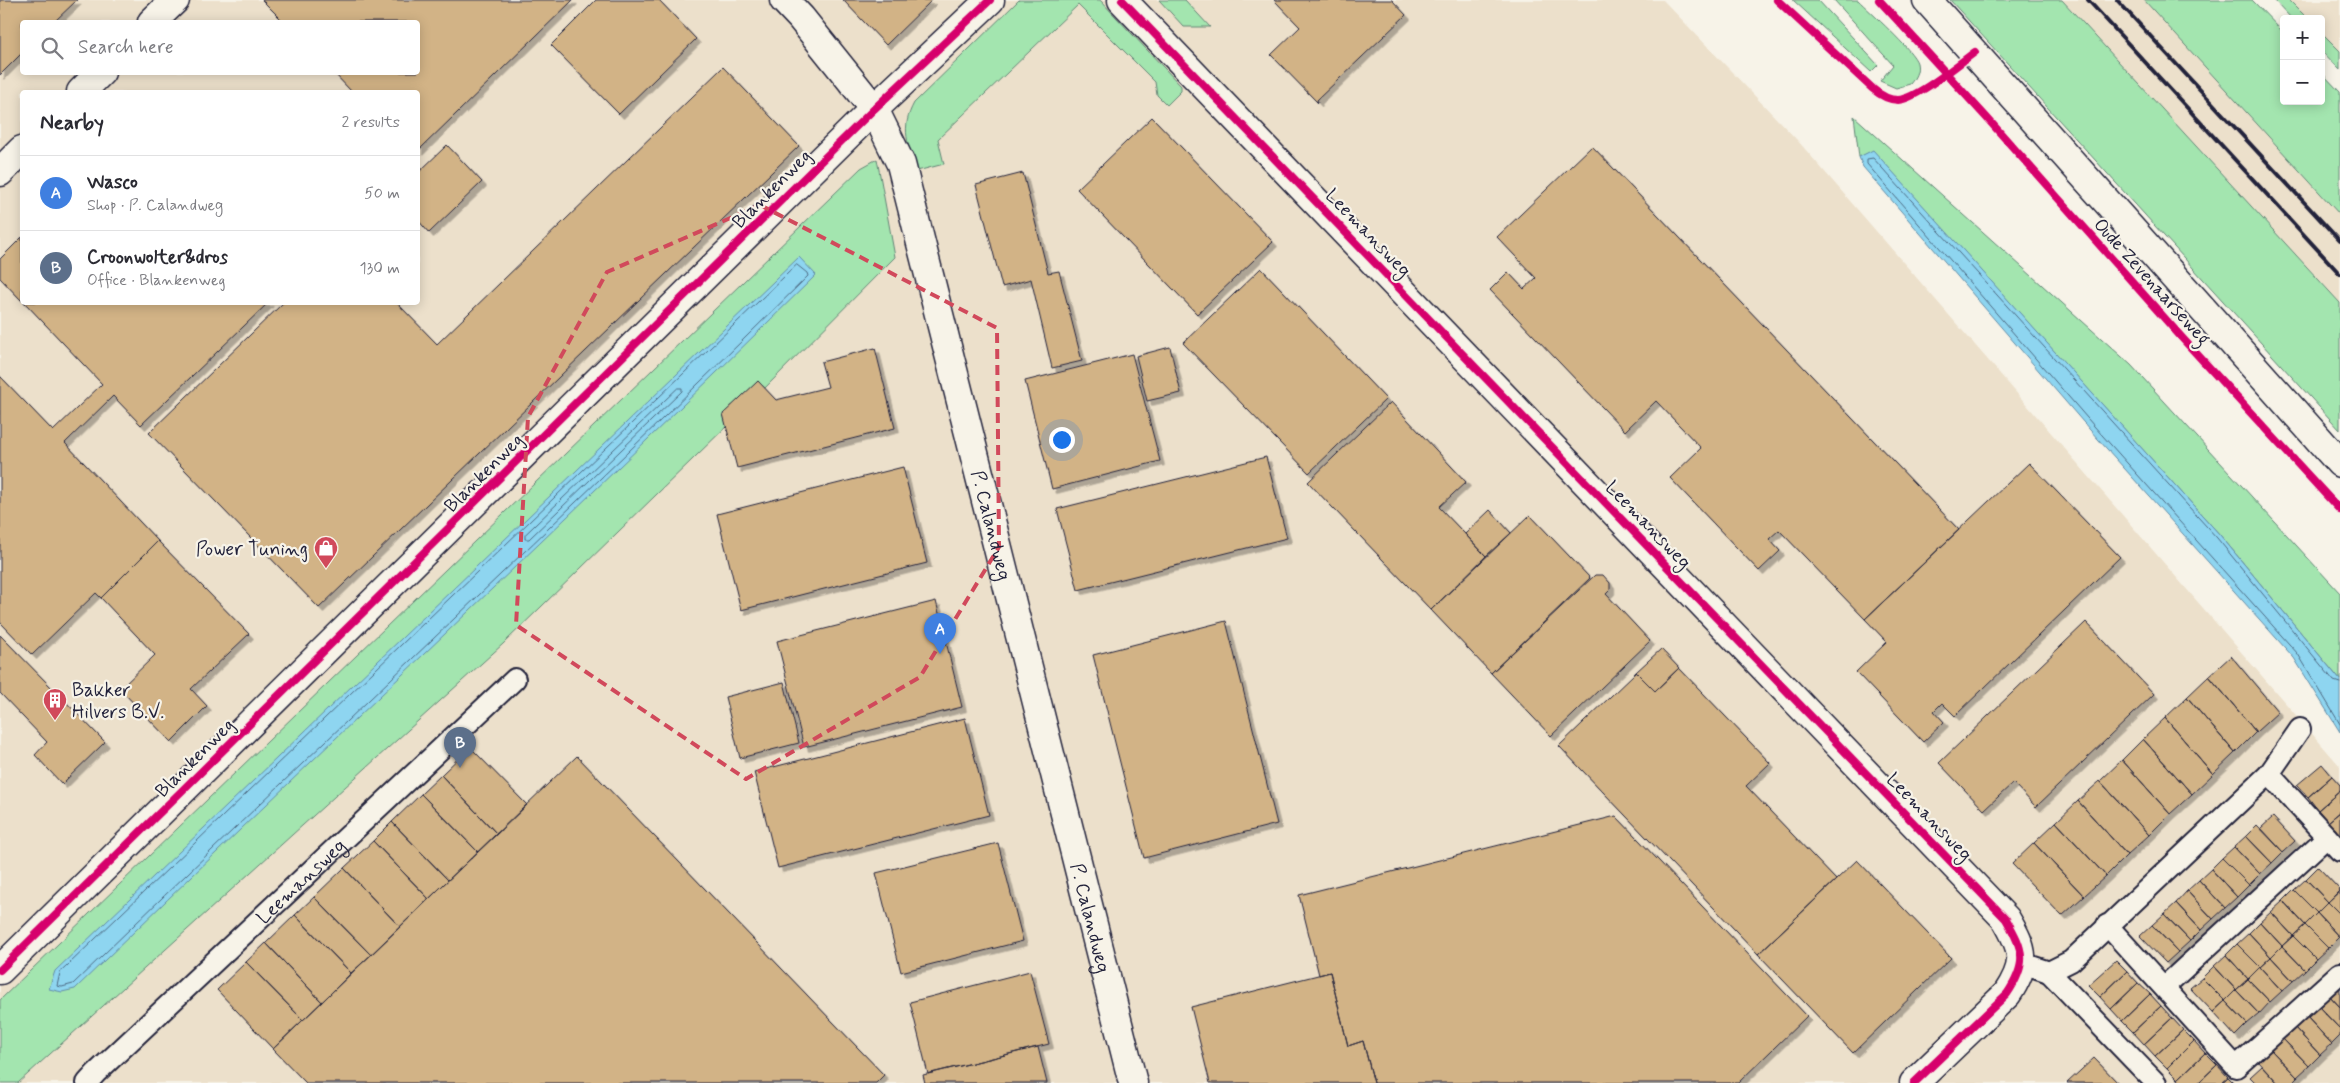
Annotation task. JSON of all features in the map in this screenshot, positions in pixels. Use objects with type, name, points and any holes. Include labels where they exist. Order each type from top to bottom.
[{"type":"street","points":[[154,20],[174,0]]},
{"type":"street","name":"P. Calandweg","points":[[784,0],[801,18],[874,110],[901,164],[1133,1083]]},
{"type":"street","name":"Blankenweg","points":[[0,970],[874,110],[990,0]]},
{"type":"street","name":"Leemansweg","points":[[1122,0],[2006,919],[2019,940],[2022,963]]},
{"type":"street","name":"Oude Zevenaarseweg","points":[[1928,0],[2340,463]]},
{"type":"street","points":[[82,90],[98,75]]},
{"type":"street","points":[[0,172],[20,152]]},
{"type":"street","points":[[1914,1083],[2007,994],[2019,977],[2022,963]]},
{"type":"lane","name":"Leemansweg","points":[[88,1083],[96,1072],[515,679]]},
{"type":"lane","points":[[2049,972],[2071,961],[2269,774],[2300,729]]},
{"type":"lane","points":[[2164,987],[2334,844],[2269,774]]},
{"type":"lane","points":[[2107,925],[2236,1066],[2340,973]]},
{"type":"lane","points":[[2022,963],[2049,972],[2156,1083]]},
{"type":"highlighted area","points":[[760,205],[997,328],[999,547],[920,677],[746,779],[516,625],[528,417],[607,272]]},
{"type":"shaded area","points":[[0,0],[1663,0],[1798,141],[2340,766],[2340,1083],[0,1083]]},
{"type":"shaded area","points":[[2062,0],[2144,0],[2340,215],[2340,303]]},
{"type":"shaded area","points":[[2289,0],[2340,0],[2340,51],[2325,36],[2325,15],[2304,15]]},
{"type":"green space","points":[[1019,0],[1100,0],[1181,86],[1181,91],[1167,105],[1157,95],[1155,82],[1078,5],[938,139],[944,164],[917,171],[908,144],[906,129],[914,103]]},
{"type":"green space","points":[[1159,0],[1185,0],[1210,27],[1184,27]]},
{"type":"green space","points":[[1793,0],[1818,0],[1878,65],[1871,72]]},
{"type":"green space","points":[[1834,0],[1858,0],[1908,50],[1917,63],[1916,74],[1910,84],[1896,88],[1880,81],[1893,65]]},
{"type":"green space","points":[[1950,0],[2062,0],[2340,303],[2340,430]]},
{"type":"green space","points":[[2144,0],[2252,0],[2280,29],[2280,105],[2325,105],[2325,76],[2340,92],[2340,215]]},
{"type":"green space","points":[[2274,0],[2289,0],[2304,15],[2288,15]]},
{"type":"green space","points":[[2325,36],[2340,51],[2340,70],[2325,54]]},
{"type":"green space","points":[[1854,116],[2131,365],[2340,593],[2340,680],[2220,535],[1873,151],[1859,157]]},
{"type":"green space","points":[[877,159],[895,257],[752,401],[731,406],[733,420],[503,644],[18,1083],[0,1083],[0,1000],[861,168]]},
{"type":"water","points":[[1873,150],[2220,535],[2340,680],[2340,732],[2294,658],[2090,430],[1863,167],[1859,157]]},
{"type":"water","points":[[799,257],[816,275],[724,365],[75,989],[62,992],[49,989],[55,971]]},
{"type":"building","points":[[0,0],[77,0],[56,20],[20,20],[20,55],[0,75]]},
{"type":"building","points":[[262,0],[573,0],[420,149],[420,90],[350,90],[336,75],[420,75],[420,20],[282,20]]},
{"type":"building","points":[[596,0],[659,0],[696,39],[619,114],[551,45]]},
{"type":"building","points":[[843,0],[932,0],[886,45]]},
{"type":"building","points":[[1274,0],[1392,0],[1406,15],[1317,100],[1318,103],[1271,55],[1300,27]]},
{"type":"building","points":[[723,67],[799,146],[319,608],[149,433],[281,305],[399,305],[437,344]]},
{"type":"building","points":[[1152,117],[1273,242],[1197,314],[1077,189]]},
{"type":"building","points":[[447,145],[482,182],[429,233],[420,222],[420,171]]},
{"type":"building","points":[[1592,146],[1959,530],[1865,619],[1779,530],[1769,539],[1780,551],[1759,571],[1670,478],[1701,448],[1656,401],[1625,431],[1490,290],[1508,272],[1524,289],[1536,278],[1497,237]]},
{"type":"building","points":[[1023,173],[1048,273],[1059,271],[1082,361],[1052,368],[1031,279],[1002,287],[976,185]]},
{"type":"building","points":[[20,239],[20,299],[0,278],[0,259]]},
{"type":"building","points":[[1261,268],[1386,399],[1309,473],[1183,343]]},
{"type":"building","points":[[27,305],[266,305],[141,425],[113,396],[65,443],[158,541],[101,598],[96,593],[32,655],[0,622],[0,376],[53,431],[102,384]]},
{"type":"building","points":[[1170,347],[1181,393],[1147,401],[1136,356]]},
{"type":"building","points":[[875,348],[895,428],[737,468],[723,414],[758,381],[776,400],[828,387],[821,362]]},
{"type":"building","points":[[1132,354],[1160,461],[1052,489],[1025,381]]},
{"type":"building","points":[[1391,402],[1466,482],[1439,507],[1486,556],[1431,610],[1308,482]]},
{"type":"building","points":[[1266,457],[1287,538],[1078,590],[1057,509]]},
{"type":"building","points":[[2029,463],[2120,557],[1955,716],[1942,703],[1934,711],[1944,722],[1923,742],[1856,672],[1887,642],[1865,619]]},
{"type":"building","points":[[903,467],[927,563],[741,610],[717,514]]},
{"type":"building","points":[[1490,510],[1511,533],[1486,556],[1465,534]]},
{"type":"building","points":[[1530,515],[1590,578],[1491,673],[1431,610]]},
{"type":"building","points":[[158,541],[249,634],[191,689],[207,706],[171,742],[120,689],[155,655],[101,598]]},
{"type":"building","points":[[1595,575],[1603,575],[1610,583],[1610,590],[1606,594],[1650,641],[1551,736],[1491,673]]},
{"type":"building","points":[[936,601],[962,707],[804,747],[777,641]]},
{"type":"building","points":[[1226,621],[1277,824],[1144,858],[1093,655]]},
{"type":"building","points":[[2086,622],[2154,694],[2036,807],[2013,783],[1984,810],[1939,763]]},
{"type":"building","name":"Bakker Hilvers B.V.","points":[[0,635],[105,742],[62,784],[35,755],[47,742],[0,693]]},
{"type":"building","points":[[1661,649],[1679,668],[1655,691],[1636,672]]},
{"type":"building","points":[[2231,656],[2278,712],[2256,732],[2209,676]]},
{"type":"building","points":[[1679,668],[1770,763],[1746,786],[1836,880],[1758,954],[1559,746],[1636,672],[1655,691]]},
{"type":"building","points":[[2209,676],[2256,732],[2235,753],[2187,697]]},
{"type":"building","points":[[784,682],[799,743],[740,758],[725,697]]},
{"type":"building","points":[[2187,697],[2235,753],[2213,774],[2165,718]]},
{"type":"building","points":[[965,718],[989,815],[778,868],[754,772]]},
{"type":"building","points":[[2165,718],[2213,774],[2192,794],[2143,739]]},
{"type":"building","points":[[2143,739],[2192,794],[2170,814],[2122,760]]},
{"type":"building","points":[[470,747],[527,805],[497,834],[441,775]]},
{"type":"building","points":[[577,756],[884,1075],[876,1083],[306,1083],[273,1049]]},
{"type":"building","points":[[2122,760],[2170,814],[2149,835],[2100,781]]},
{"type":"building","points":[[2322,764],[2332,776],[2308,797],[2297,785]]},
{"type":"building","points":[[441,775],[497,834],[478,852],[421,794]]},
{"type":"building","points":[[2332,776],[2340,785],[2340,791],[2318,810],[2308,797]]},
{"type":"building","points":[[2100,781],[2149,835],[2127,855],[2078,801]]},
{"type":"building","points":[[2340,791],[2340,812],[2328,822],[2318,810]]},
{"type":"building","points":[[421,794],[478,852],[448,880],[392,822]]},
{"type":"building","points":[[2078,801],[2127,855],[2106,876],[2056,822]]},
{"type":"building","points":[[2340,812],[2340,833],[2339,834],[2328,822]]},
{"type":"building","points":[[1616,816],[1807,1016],[1738,1083],[1374,1083],[1363,1041],[1348,1046],[1330,972],[1319,975],[1299,895]]},
{"type":"building","points":[[2273,817],[2295,841],[2283,852],[2261,828]]},
{"type":"building","points":[[392,822],[448,880],[429,899],[373,841]]},
{"type":"building","points":[[2056,822],[2106,876],[2084,896],[2034,843]]},
{"type":"building","points":[[2257,825],[2283,852],[2272,863],[2246,836]]},
{"type":"building","points":[[2246,836],[2272,863],[2260,874],[2234,847]]},
{"type":"building","points":[[373,841],[429,899],[400,927],[344,868]]},
{"type":"building","points":[[998,843],[1023,941],[901,972],[876,873]]},
{"type":"building","points":[[2034,843],[2084,896],[2062,916],[2012,864]]},
{"type":"building","points":[[2234,847],[2260,874],[2249,885],[2222,858]]},
{"type":"building","points":[[2222,858],[2249,885],[2237,897],[2211,869]]},
{"type":"building","points":[[1857,860],[1951,958],[1853,1053],[1758,954]]},
{"type":"building","points":[[2318,867],[2340,890],[2328,902],[2306,879]]},
{"type":"building","points":[[344,868],[400,927],[371,955],[314,897]]},
{"type":"building","points":[[2211,869],[2237,897],[2225,908],[2199,880]]},
{"type":"building","points":[[2306,879],[2328,902],[2317,913],[2294,890]]},
{"type":"building","points":[[2199,880],[2225,908],[2213,919],[2187,891]]},
{"type":"building","points":[[2294,890],[2317,913],[2305,925],[2283,901]]},
{"type":"building","points":[[2187,891],[2213,919],[2201,930],[2176,903]]},
{"type":"building","points":[[2340,891],[2340,914],[2328,902]]},
{"type":"building","points":[[314,897],[371,955],[351,973],[295,915]]},
{"type":"building","points":[[2283,901],[2305,925],[2293,936],[2271,912]]},
{"type":"building","points":[[2328,902],[2340,914],[2339,937],[2317,913]]},
{"type":"building","points":[[2176,903],[2201,930],[2190,941],[2164,914]]},
{"type":"building","points":[[2271,912],[2293,936],[2282,946],[2260,922]]},
{"type":"building","points":[[2317,913],[2339,937],[2328,948],[2305,925]]},
{"type":"building","points":[[2164,914],[2190,941],[2178,952],[2152,925]]},
{"type":"building","points":[[295,915],[351,973],[322,1002],[266,943]]},
{"type":"building","points":[[2260,922],[2282,946],[2271,957],[2249,933]]},
{"type":"building","points":[[2152,925],[2178,952],[2166,963],[2140,936]]},
{"type":"building","points":[[2305,925],[2328,948],[2316,959],[2293,936]]},
{"type":"building","points":[[2249,933],[2271,957],[2260,967],[2237,944]]},
{"type":"building","points":[[2293,936],[2316,959],[2305,970],[2282,946]]},
{"type":"building","points":[[266,943],[322,1002],[303,1020],[246,962]]},
{"type":"building","points":[[2237,944],[2260,967],[2248,979],[2226,955]]},
{"type":"building","points":[[2282,946],[2305,970],[2293,981],[2271,957]]},
{"type":"building","points":[[2226,955],[2248,979],[2236,990],[2214,966]]},
{"type":"building","points":[[2271,957],[2293,981],[2282,991],[2260,967]]},
{"type":"building","points":[[2116,960],[2127,971],[2100,997],[2088,985]]},
{"type":"building","points":[[246,962],[303,1020],[273,1049],[217,990]]},
{"type":"building","points":[[2214,966],[2236,990],[2225,1001],[2202,978]]},
{"type":"building","points":[[2260,967],[2282,991],[2270,1002],[2248,979]]},
{"type":"building","points":[[1030,971],[1049,1044],[928,1074],[910,1002]]},
{"type":"building","points":[[2127,971],[2138,983],[2111,1009],[2100,997]]},
{"type":"building","points":[[1330,972],[1348,1046],[1363,1041],[1374,1083],[1210,1083],[1191,1007]]},
{"type":"building","points":[[2202,978],[2225,1001],[2213,1012],[2190,988]]},
{"type":"building","points":[[2248,979],[2270,1002],[2259,1014],[2236,990]]},
{"type":"building","points":[[2138,983],[2150,994],[2122,1021],[2111,1009]]},
{"type":"building","points":[[2340,985],[2340,1007],[2329,995]]},
{"type":"building","points":[[2236,990],[2259,1014],[2247,1024],[2225,1001]]},
{"type":"building","points":[[2150,994],[2161,1006],[2133,1032],[2122,1021]]},
{"type":"building","points":[[2329,995],[2340,1007],[2340,1029],[2318,1006]]},
{"type":"building","points":[[2225,1001],[2247,1024],[2235,1036],[2213,1012]]},
{"type":"building","points":[[2161,1006],[2172,1018],[2144,1044],[2133,1032]]},
{"type":"building","points":[[2318,1006],[2340,1029],[2340,1036],[2332,1044],[2306,1016]]},
{"type":"building","points":[[2306,1016],[2332,1044],[2320,1055],[2295,1028]]},
{"type":"building","points":[[2172,1018],[2183,1030],[2155,1056],[2144,1044]]},
{"type":"building","points":[[2295,1028],[2320,1055],[2309,1066],[2283,1039]]},
{"type":"building","points":[[2183,1030],[2194,1041],[2167,1068],[2155,1056]]},
{"type":"building","points":[[2283,1039],[2309,1066],[2297,1077],[2271,1050]]},
{"type":"building","points":[[2194,1041],[2205,1053],[2178,1079],[2167,1068]]},
{"type":"building","points":[[1038,1047],[1047,1083],[925,1083],[923,1075]]},
{"type":"building","points":[[2271,1050],[2297,1077],[2291,1083],[2278,1083],[2259,1062]]},
{"type":"building","points":[[2205,1053],[2217,1065],[2198,1083],[2181,1083],[2178,1079]]},
{"type":"building","points":[[2094,1058],[2118,1083],[2067,1083]]},
{"type":"building","points":[[2217,1065],[2228,1077],[2221,1083],[2198,1083]]},
{"type":"building","points":[[2262,1066],[2278,1083],[2256,1083],[2250,1077]]},
{"type":"building","points":[[2228,1077],[2234,1083],[2221,1083]]},
{"type":"railway","points":[[2088,0],[2340,274]]},
{"type":"railway","points":[[2117,0],[2340,241]]},
{"type":"cycle path","points":[[0,970],[874,109],[990,0]]},
{"type":"cycle path","points":[[1122,0],[2006,919],[2020,948],[2021,965],[2014,983],[2007,994],[1914,1083]]},
{"type":"cycle path","points":[[1777,0],[1873,89],[1891,99],[1898,100],[1916,93],[1975,52]]},
{"type":"cycle path","points":[[1879,0],[1987,118],[2183,339],[2340,510]]},
{"type":"place","name":"Power Tuning","points":[[326,569]]},
{"type":"place","name":"Wasco","points":[[940,654]]},
{"type":"place","name":"Bakker Hilvers B.V.","points":[[55,721]]},
{"type":"place","name":"Croonwolter&dros","points":[[460,768]]}]
